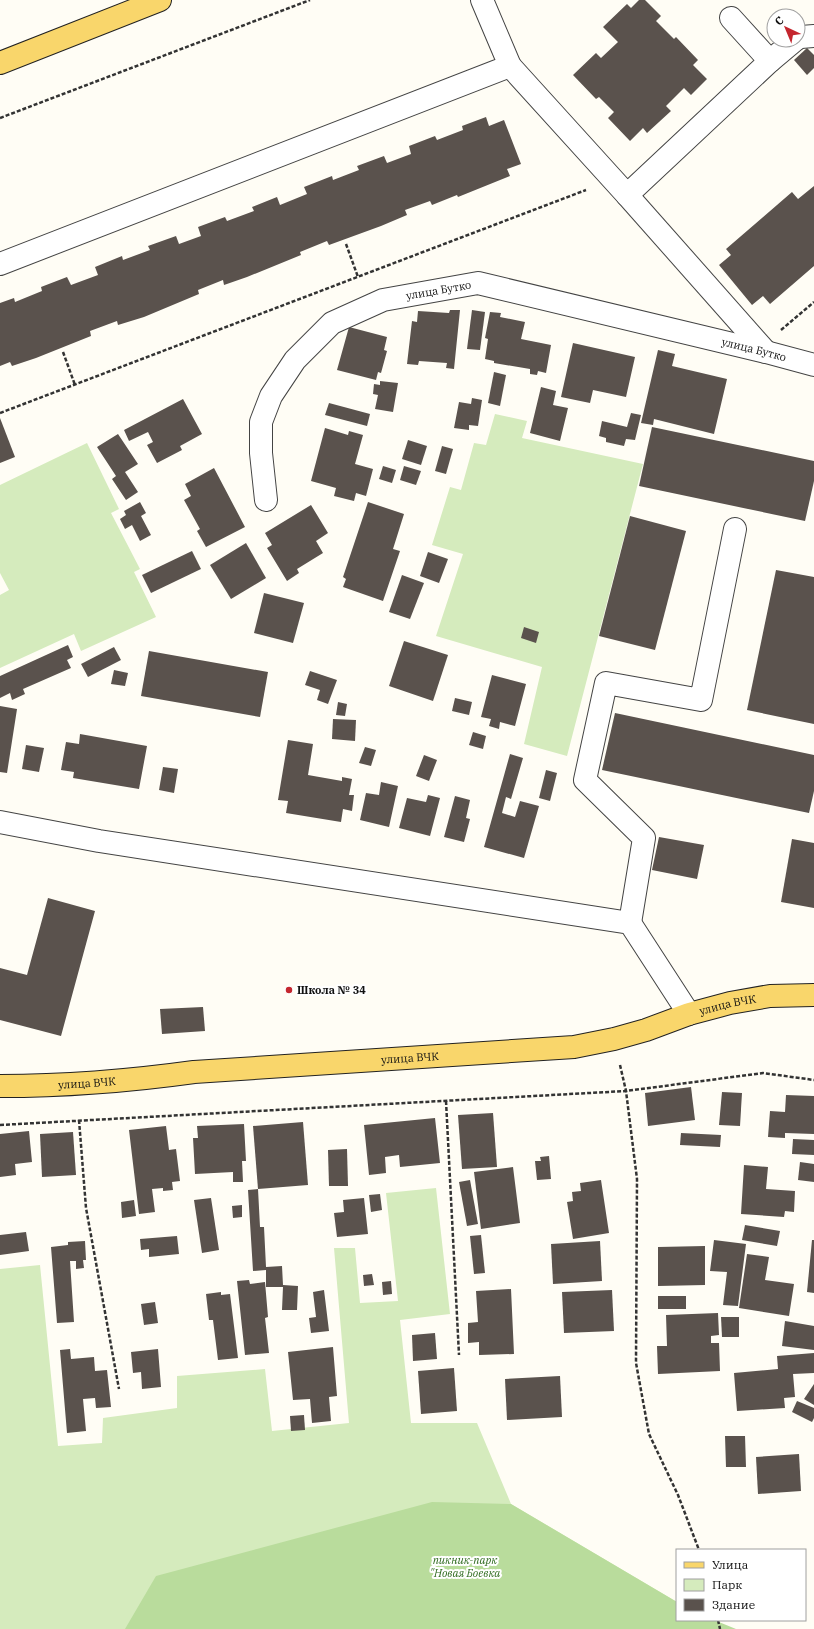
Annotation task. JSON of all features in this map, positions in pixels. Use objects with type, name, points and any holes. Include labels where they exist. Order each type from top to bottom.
[{"type":"main road","points":[[0,63],[160,0]]},
{"type":"main road","name":"улица ВЧК","points":[[0,1086],[44,1086],[140,1079],[194,1072],[574,1047],[614,1039],[646,1030],[689,1014],[730,1003],[770,996],[814,995]]},
{"type":"lane","points":[[482,0],[510,66],[620,187],[763,349]]},
{"type":"lane","points":[[731,18],[770,61]]},
{"type":"lane","points":[[620,187],[785,48]]},
{"type":"lane","points":[[0,264],[510,66]]},
{"type":"lane","name":"улица Бутко","points":[[266,500],[261,453],[261,422],[272,396],[296,360],[332,324],[383,300],[478,284],[763,349],[814,365]]},
{"type":"lane","points":[[689,1014],[630,923],[644,838],[585,780],[606,683],[700,700],[735,529]]},
{"type":"lane","points":[[0,822],[99,841],[630,923]]},
{"type":"path","points":[[0,118],[310,0]]},
{"type":"path","points":[[0,413],[358,277],[620,187]]},
{"type":"path","points":[[346,244],[358,277]]},
{"type":"path","points":[[763,349],[814,302]]},
{"type":"path","points":[[63,352],[75,385]]},
{"type":"path","points":[[614,1039],[626,1091],[637,1180],[636,1364],[648,1434],[678,1496],[699,1549]]},
{"type":"path","points":[[0,1125],[626,1091],[763,1073],[814,1080]]},
{"type":"path","points":[[446,1101],[459,1355]]},
{"type":"path","points":[[79,1120],[86,1208],[119,1389]]},
{"type":"green space","points":[[495,414],[527,421],[522,438],[643,464],[567,756],[524,744],[542,667],[436,636],[463,554],[432,545],[450,487],[461,490],[474,443],[486,445]]},
{"type":"green space","points":[[87,443],[119,509],[111,513],[140,569],[134,572],[156,617],[81,651],[74,634],[0,668],[0,595],[9,590],[0,573],[0,485]]},
{"type":"green space","points":[[436,1188],[450,1314],[400,1320],[411,1423],[477,1423],[511,1504],[676,1601],[676,1621],[665,1629],[0,1629],[0,1269],[40,1265],[58,1446],[102,1443],[103,1418],[177,1408],[177,1376],[265,1369],[272,1431],[349,1423],[334,1248],[355,1248],[360,1303],[398,1301],[386,1193]]},
{"type":"green space","name":"пикник-парк \"Новая Боевка","points":[[432,1502],[511,1504],[676,1601],[676,1621],[716,1621],[736,1629],[125,1629],[156,1576]]},
{"type":"building","points":[[639,0],[645,0],[661,16],[656,21],[674,39],[676,37],[698,60],[693,65],[707,79],[691,95],[684,88],[666,106],[671,111],[647,133],[643,128],[630,141],[608,118],[614,112],[599,97],[596,99],[573,75],[596,53],[601,58],[618,42],[603,27],[627,4],[631,8]]},
{"type":"building","points":[[807,48],[814,55],[814,68],[807,75],[794,60]]},
{"type":"building","points":[[486,117],[489,126],[504,120],[521,164],[507,169],[510,176],[458,197],[457,195],[432,205],[430,201],[405,210],[407,215],[381,226],[329,245],[327,241],[300,252],[301,255],[224,285],[223,280],[198,290],[199,294],[144,317],[118,325],[117,321],[90,331],[91,336],[36,358],[12,366],[10,362],[0,366],[0,303],[14,298],[15,302],[42,291],[41,287],[67,277],[71,285],[98,275],[95,267],[122,256],[123,260],[150,250],[148,246],[176,236],[179,244],[201,236],[198,227],[225,217],[227,221],[254,211],[252,207],[277,197],[280,205],[307,194],[304,187],[332,176],[333,180],[359,170],[357,166],[384,156],[387,163],[411,154],[409,146],[435,136],[437,140],[463,130],[462,126]]},
{"type":"building","points":[[814,186],[814,266],[770,304],[763,296],[752,305],[719,265],[731,255],[726,249],[792,192],[798,199]]},
{"type":"building","points":[[450,310],[460,310],[454,369],[446,368],[447,363],[419,361],[418,365],[407,364],[412,321],[417,322],[418,311],[449,313]]},
{"type":"building","points":[[472,310],[485,312],[480,350],[467,349]]},
{"type":"building","points":[[490,312],[501,313],[500,317],[525,322],[521,339],[551,345],[546,373],[538,371],[537,375],[530,374],[530,369],[494,363],[494,361],[485,359],[488,339],[485,338]]},
{"type":"building","points":[[349,327],[387,337],[384,350],[387,351],[381,373],[378,372],[376,380],[337,370]]},
{"type":"building","points":[[573,343],[635,357],[626,397],[593,390],[590,403],[561,397]]},
{"type":"building","points":[[658,350],[675,354],[672,366],[727,379],[714,434],[654,419],[653,425],[641,423]]},
{"type":"building","points":[[494,372],[506,375],[500,406],[488,403]]},
{"type":"building","points":[[380,381],[398,383],[393,412],[375,409],[378,395],[373,394],[374,384],[380,385]]},
{"type":"building","points":[[541,387],[556,391],[553,405],[568,408],[560,441],[530,433]]},
{"type":"building","points":[[472,398],[482,400],[478,426],[469,425],[469,430],[454,428],[459,402],[471,404]]},
{"type":"building","points":[[183,399],[202,434],[180,446],[182,450],[157,463],[147,445],[153,442],[148,432],[129,441],[124,430]]},
{"type":"building","points":[[329,403],[370,414],[367,426],[325,415]]},
{"type":"building","points":[[631,413],[641,415],[635,440],[626,439],[624,446],[606,442],[606,438],[599,436],[602,421],[627,427]]},
{"type":"building","points":[[0,418],[15,457],[0,463]]},
{"type":"building","points":[[652,427],[814,461],[814,481],[805,521],[639,486]]},
{"type":"building","points":[[325,428],[348,435],[349,431],[363,435],[355,464],[373,469],[366,496],[356,493],[354,501],[334,496],[336,488],[311,481]]},
{"type":"building","points":[[118,434],[138,464],[125,472],[138,492],[126,500],[112,479],[116,476],[97,447]]},
{"type":"building","points":[[408,440],[427,446],[421,465],[402,459]]},
{"type":"building","points":[[442,446],[453,449],[446,474],[435,471]]},
{"type":"building","points":[[383,466],[396,470],[392,483],[379,479]]},
{"type":"building","points":[[404,466],[421,471],[416,485],[400,480]]},
{"type":"building","points":[[214,468],[245,527],[206,547],[197,531],[200,529],[184,500],[191,496],[185,484]]},
{"type":"building","points":[[140,502],[146,513],[141,516],[151,535],[140,541],[132,525],[125,529],[120,519],[126,515],[124,511]]},
{"type":"building","points":[[368,502],[404,514],[393,549],[400,551],[383,601],[343,587],[346,579],[343,577]]},
{"type":"building","points":[[311,505],[328,533],[316,541],[323,553],[297,569],[299,573],[287,581],[267,548],[272,545],[265,533]]},
{"type":"building","points":[[630,516],[686,531],[655,650],[599,636]]},
{"type":"building","points":[[246,543],[266,578],[231,599],[210,565]]},
{"type":"building","points":[[192,551],[201,569],[151,593],[142,575]]},
{"type":"building","points":[[428,552],[448,559],[439,583],[420,576]]},
{"type":"building","points":[[776,570],[814,577],[814,724],[747,710]]},
{"type":"building","points":[[402,575],[424,583],[410,619],[389,612]]},
{"type":"building","points":[[264,593],[304,603],[293,643],[254,633]]},
{"type":"building","points":[[524,627],[539,632],[536,643],[521,638]]},
{"type":"building","points":[[404,641],[448,655],[433,701],[389,686]]},
{"type":"building","points":[[68,645],[73,657],[67,660],[71,668],[23,689],[25,694],[12,700],[10,693],[0,698],[0,676]]},
{"type":"building","points":[[114,647],[121,660],[88,677],[81,664]]},
{"type":"building","points":[[149,651],[268,672],[260,717],[141,696]]},
{"type":"building","points":[[114,670],[128,673],[125,686],[111,684]]},
{"type":"building","points":[[310,671],[337,680],[328,704],[317,700],[320,690],[305,685]]},
{"type":"building","points":[[492,675],[526,684],[515,726],[500,722],[499,729],[489,726],[491,719],[481,717]]},
{"type":"building","points":[[455,698],[472,702],[469,715],[452,711]]},
{"type":"building","points":[[338,702],[347,704],[345,716],[336,715]]},
{"type":"building","points":[[0,706],[17,709],[7,773],[0,772]]},
{"type":"building","points":[[615,713],[814,755],[814,791],[809,813],[602,770]]},
{"type":"building","points":[[333,719],[356,720],[355,741],[332,739]]},
{"type":"building","points":[[473,732],[486,736],[483,749],[469,745]]},
{"type":"building","points":[[80,734],[147,746],[139,789],[73,778],[74,772],[61,770],[66,742],[79,744]]},
{"type":"building","points":[[288,740],[313,744],[308,775],[342,781],[342,777],[352,779],[349,795],[354,795],[352,811],[343,809],[341,822],[286,813],[288,801],[278,800]]},
{"type":"building","points":[[26,745],[44,748],[39,772],[22,769]]},
{"type":"building","points":[[365,747],[376,750],[371,766],[359,763]]},
{"type":"building","points":[[510,754],[523,758],[511,799],[506,797],[502,813],[515,817],[520,801],[539,806],[524,858],[484,847]]},
{"type":"building","points":[[424,755],[437,760],[429,781],[416,776]]},
{"type":"building","points":[[163,767],[178,769],[174,793],[159,790]]},
{"type":"building","points":[[546,770],[557,773],[550,801],[539,798]]},
{"type":"building","points":[[381,782],[398,786],[389,827],[360,820],[366,793],[379,795]]},
{"type":"building","points":[[428,795],[440,798],[430,836],[399,828],[407,798],[426,802]]},
{"type":"building","points":[[455,796],[470,800],[466,818],[470,819],[464,842],[444,837]]},
{"type":"building","points":[[659,837],[704,845],[697,879],[652,870]]},
{"type":"building","points":[[792,839],[814,843],[814,908],[781,902]]},
{"type":"building","points":[[48,898],[95,911],[61,1036],[0,1020],[0,968],[27,975]]},
{"type":"building","points":[[203,1007],[205,1031],[162,1034],[160,1009]]},
{"type":"building","points":[[691,1087],[695,1120],[648,1126],[645,1093]]},
{"type":"building","points":[[722,1092],[742,1093],[740,1126],[719,1125]]},
{"type":"building","points":[[786,1095],[814,1096],[814,1134],[785,1133],[785,1138],[768,1137],[770,1111],[785,1112]]},
{"type":"building","points":[[493,1113],[497,1167],[462,1169],[458,1115]]},
{"type":"building","points":[[435,1118],[440,1163],[400,1167],[399,1155],[385,1157],[386,1173],[369,1175],[364,1125]]},
{"type":"building","points":[[303,1122],[308,1185],[258,1189],[253,1126]]},
{"type":"building","points":[[244,1124],[246,1161],[242,1161],[243,1182],[233,1182],[233,1172],[195,1174],[193,1138],[198,1138],[197,1126]]},
{"type":"building","points":[[166,1126],[169,1150],[176,1149],[180,1181],[172,1182],[173,1190],[163,1191],[163,1188],[152,1189],[155,1212],[139,1214],[129,1130]]},
{"type":"building","points":[[29,1131],[32,1162],[15,1164],[16,1175],[0,1177],[0,1134]]},
{"type":"building","points":[[73,1132],[76,1175],[42,1177],[40,1134]]},
{"type":"building","points":[[681,1133],[721,1135],[720,1147],[680,1145]]},
{"type":"building","points":[[793,1139],[814,1140],[814,1155],[792,1154]]},
{"type":"building","points":[[347,1149],[348,1186],[329,1186],[328,1150]]},
{"type":"building","points":[[549,1156],[551,1179],[537,1180],[535,1161],[541,1161],[540,1157]]},
{"type":"building","points":[[800,1162],[814,1164],[814,1182],[798,1180]]},
{"type":"building","points":[[744,1165],[768,1167],[766,1189],[795,1191],[794,1212],[785,1211],[784,1217],[741,1214]]},
{"type":"building","points":[[513,1167],[520,1223],[481,1229],[474,1172]]},
{"type":"building","points":[[470,1180],[478,1224],[467,1226],[459,1182]]},
{"type":"building","points":[[601,1180],[609,1233],[573,1239],[567,1202],[573,1201],[572,1192],[581,1191],[580,1183]]},
{"type":"building","points":[[258,1189],[260,1227],[264,1227],[266,1267],[282,1266],[283,1285],[298,1286],[297,1310],[282,1310],[283,1287],[266,1287],[266,1270],[253,1271],[248,1190]]},
{"type":"building","points":[[380,1194],[382,1210],[371,1212],[369,1195]]},
{"type":"building","points":[[211,1198],[219,1250],[202,1253],[194,1200]]},
{"type":"building","points":[[364,1198],[368,1234],[337,1237],[334,1213],[344,1212],[343,1200]]},
{"type":"building","points":[[134,1200],[136,1216],[122,1218],[121,1202]]},
{"type":"building","points":[[242,1205],[242,1217],[233,1218],[232,1206]]},
{"type":"building","points":[[745,1225],[780,1231],[777,1246],[742,1240]]},
{"type":"building","points":[[26,1232],[29,1251],[0,1255],[0,1235]]},
{"type":"building","points":[[481,1235],[485,1273],[474,1274],[470,1236]]},
{"type":"building","points":[[177,1236],[179,1254],[149,1257],[149,1249],[141,1250],[140,1239]]},
{"type":"building","points":[[714,1240],[746,1244],[738,1306],[723,1305],[727,1272],[710,1271]]},
{"type":"building","points":[[812,1240],[814,1240],[814,1293],[807,1292]]},
{"type":"building","points":[[85,1241],[86,1260],[83,1260],[84,1268],[76,1269],[76,1261],[70,1261],[74,1322],[57,1323],[51,1247],[68,1245],[68,1242]]},
{"type":"building","points":[[600,1241],[602,1281],[553,1284],[551,1244]]},
{"type":"building","points":[[705,1246],[705,1285],[658,1286],[658,1247]]},
{"type":"building","points":[[747,1254],[769,1257],[765,1280],[794,1284],[789,1316],[739,1308]]},
{"type":"building","points":[[372,1274],[374,1285],[364,1286],[363,1275]]},
{"type":"building","points":[[249,1280],[250,1284],[265,1282],[268,1317],[265,1318],[269,1353],[245,1355],[237,1281]]},
{"type":"building","points":[[391,1281],[392,1294],[383,1295],[382,1282]]},
{"type":"building","points":[[511,1289],[514,1354],[479,1355],[479,1342],[468,1343],[468,1323],[478,1322],[476,1291]]},
{"type":"building","points":[[324,1290],[329,1331],[311,1333],[309,1318],[316,1317],[313,1292]]},
{"type":"building","points":[[612,1290],[614,1331],[564,1333],[562,1292]]},
{"type":"building","points":[[221,1292],[221,1295],[230,1294],[238,1358],[218,1360],[213,1320],[209,1320],[206,1294]]},
{"type":"building","points":[[658,1296],[686,1296],[686,1309],[658,1309]]},
{"type":"building","points":[[155,1302],[158,1323],[144,1325],[141,1304]]},
{"type":"building","points":[[718,1313],[719,1335],[711,1336],[711,1343],[719,1343],[720,1371],[658,1374],[657,1346],[667,1346],[666,1315]]},
{"type":"building","points":[[721,1317],[739,1317],[739,1337],[722,1337]]},
{"type":"building","points":[[785,1321],[814,1326],[814,1350],[782,1346]]},
{"type":"building","points":[[435,1333],[437,1359],[413,1361],[412,1335]]},
{"type":"building","points":[[333,1347],[337,1396],[329,1397],[331,1421],[312,1423],[310,1399],[293,1400],[288,1352]]},
{"type":"building","points":[[70,1349],[71,1359],[94,1357],[95,1371],[107,1370],[111,1407],[96,1408],[95,1398],[83,1399],[86,1431],[67,1433],[60,1350]]},
{"type":"building","points":[[158,1349],[161,1387],[142,1389],[141,1372],[133,1373],[131,1352]]},
{"type":"building","points":[[814,1353],[814,1373],[793,1374],[795,1397],[784,1398],[785,1408],[737,1411],[734,1373],[778,1369],[777,1356]]},
{"type":"building","points":[[454,1368],[457,1411],[421,1414],[418,1371]]},
{"type":"building","points":[[560,1376],[562,1417],[507,1420],[505,1379]]},
{"type":"building","points":[[814,1384],[814,1405],[804,1399]]},
{"type":"building","points":[[797,1401],[814,1408],[814,1418],[812,1422],[792,1412]]},
{"type":"building","points":[[304,1415],[305,1430],[291,1431],[290,1416]]},
{"type":"building","points":[[725,1436],[745,1436],[746,1467],[726,1467]]},
{"type":"building","points":[[799,1454],[801,1491],[758,1494],[756,1457]]},
{"type":"place","name":"Школа № 34","points":[[289,990]]}]
